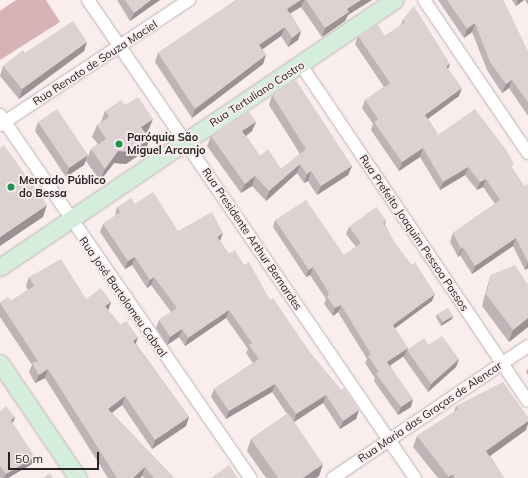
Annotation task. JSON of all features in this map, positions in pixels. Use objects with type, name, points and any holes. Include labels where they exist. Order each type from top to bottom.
[{"type":"street","name":"Rua Presidente Arthur Bernardes","points":[[88,0],[390,439],[415,478]]},
{"type":"street","name":"Rua Renato de Souza Maciel","points":[[2,121],[120,48],[189,0]]},
{"type":"street","name":"Rua Tertuliano Castro","points":[[0,267],[185,141],[301,65],[394,0]]},
{"type":"street","points":[[424,0],[528,153]]},
{"type":"street","name":"Rua Prefeito Joaquim Pessoa Passos","points":[[301,65],[528,401]]},
{"type":"street","name":"Rua José Bartolomeu Cabral","points":[[2,121],[69,220],[250,478]]},
{"type":"street","name":"Rua Maria das Graças de Alencar","points":[[333,478],[528,346]]},
{"type":"street","points":[[0,363],[78,478]]},
{"type":"shaded area","points":[[16,0],[46,0],[60,22],[0,60],[0,11]]},
{"type":"building","points":[[125,0],[151,0],[134,13]]},
{"type":"building","points":[[236,0],[301,0],[287,9],[301,31],[292,38],[285,27],[259,45],[266,55],[195,109],[158,53]]},
{"type":"building","points":[[306,0],[361,0],[347,9],[349,12],[325,28]]},
{"type":"building","points":[[447,0],[503,0],[528,52],[528,102],[512,80],[506,84],[490,62],[475,23],[467,29]]},
{"type":"building","points":[[414,6],[450,64],[446,66],[462,88],[425,115],[438,135],[475,109],[507,151],[514,164],[511,166],[524,186],[527,184],[528,185],[528,262],[516,238],[475,266],[463,247],[461,249],[453,233],[500,200],[486,179],[480,182],[468,167],[443,182],[423,148],[402,162],[374,122],[378,119],[365,100],[390,83],[358,36],[377,23],[385,36],[405,22],[403,19]]},
{"type":"building","points":[[73,21],[87,42],[22,89],[3,66],[23,50],[25,53]]},
{"type":"building","points":[[296,80],[352,166],[321,186],[311,171],[307,174],[300,164],[269,191],[255,176],[245,184],[211,136],[248,110],[256,122],[242,131],[260,156],[268,149],[281,169],[306,149],[272,95]]},
{"type":"building","name":"Paróquia São Miguel Arcanjo","points":[[138,97],[153,119],[141,127],[150,139],[130,152],[118,151],[105,169],[91,149],[106,139],[97,125],[109,117],[105,111],[121,100],[125,105]]},
{"type":"building","points":[[57,109],[88,155],[69,168],[38,122]]},
{"type":"building","name":"Mercado Público do Bessa","points":[[4,145],[47,205],[0,237],[0,148]]},
{"type":"building","points":[[153,192],[178,231],[212,212],[223,233],[217,237],[229,254],[235,250],[244,265],[249,262],[270,300],[273,298],[311,354],[341,390],[344,388],[359,410],[343,421],[326,395],[296,414],[275,384],[229,411],[214,389],[259,359],[249,345],[252,343],[229,310],[188,338],[182,329],[170,337],[159,320],[177,308],[154,277],[150,280],[135,257],[128,261],[103,224],[120,212],[117,207],[131,198],[135,204]]},
{"type":"building","points":[[306,200],[344,255],[361,243],[349,227],[376,207],[386,220],[383,223],[394,242],[412,265],[415,262],[435,294],[393,325],[408,348],[387,362],[413,399],[401,407],[376,374],[379,372],[368,356],[371,354],[341,305],[335,308],[327,297],[329,293],[313,267],[309,270],[275,220]]},
{"type":"building","points":[[61,259],[86,299],[101,288],[111,302],[105,306],[120,325],[126,321],[138,337],[133,341],[189,417],[155,440],[125,396],[108,409],[174,478],[154,478],[145,467],[133,478],[117,478],[48,369],[39,375],[32,363],[38,361],[0,303],[8,297],[11,301],[34,286],[29,277]]},
{"type":"building","points":[[515,265],[528,285],[528,318],[513,330],[486,294],[491,275]]},
{"type":"building","points":[[448,308],[453,316],[443,322],[437,314]]},
{"type":"building","points":[[442,336],[459,359],[431,384],[407,350],[424,338],[428,345]]},
{"type":"building","points":[[503,382],[528,417],[528,421],[486,451],[504,478],[455,478],[453,474],[449,477],[417,436],[458,409],[456,406]]},
{"type":"building","points":[[6,406],[15,417],[11,420],[35,457],[6,474],[0,466],[0,411]]},
{"type":"building","points":[[288,413],[323,464],[303,478],[278,478],[251,439]]},
{"type":"building","points":[[229,465],[238,478],[211,478]]},
{"type":"building","points":[[50,473],[53,478],[43,478]]},
{"type":"place","name":"Paróquia São Miguel Arcanjo","points":[[119,144]]},
{"type":"place","name":"Mercado Público do Bessa","points":[[11,187]]}]
